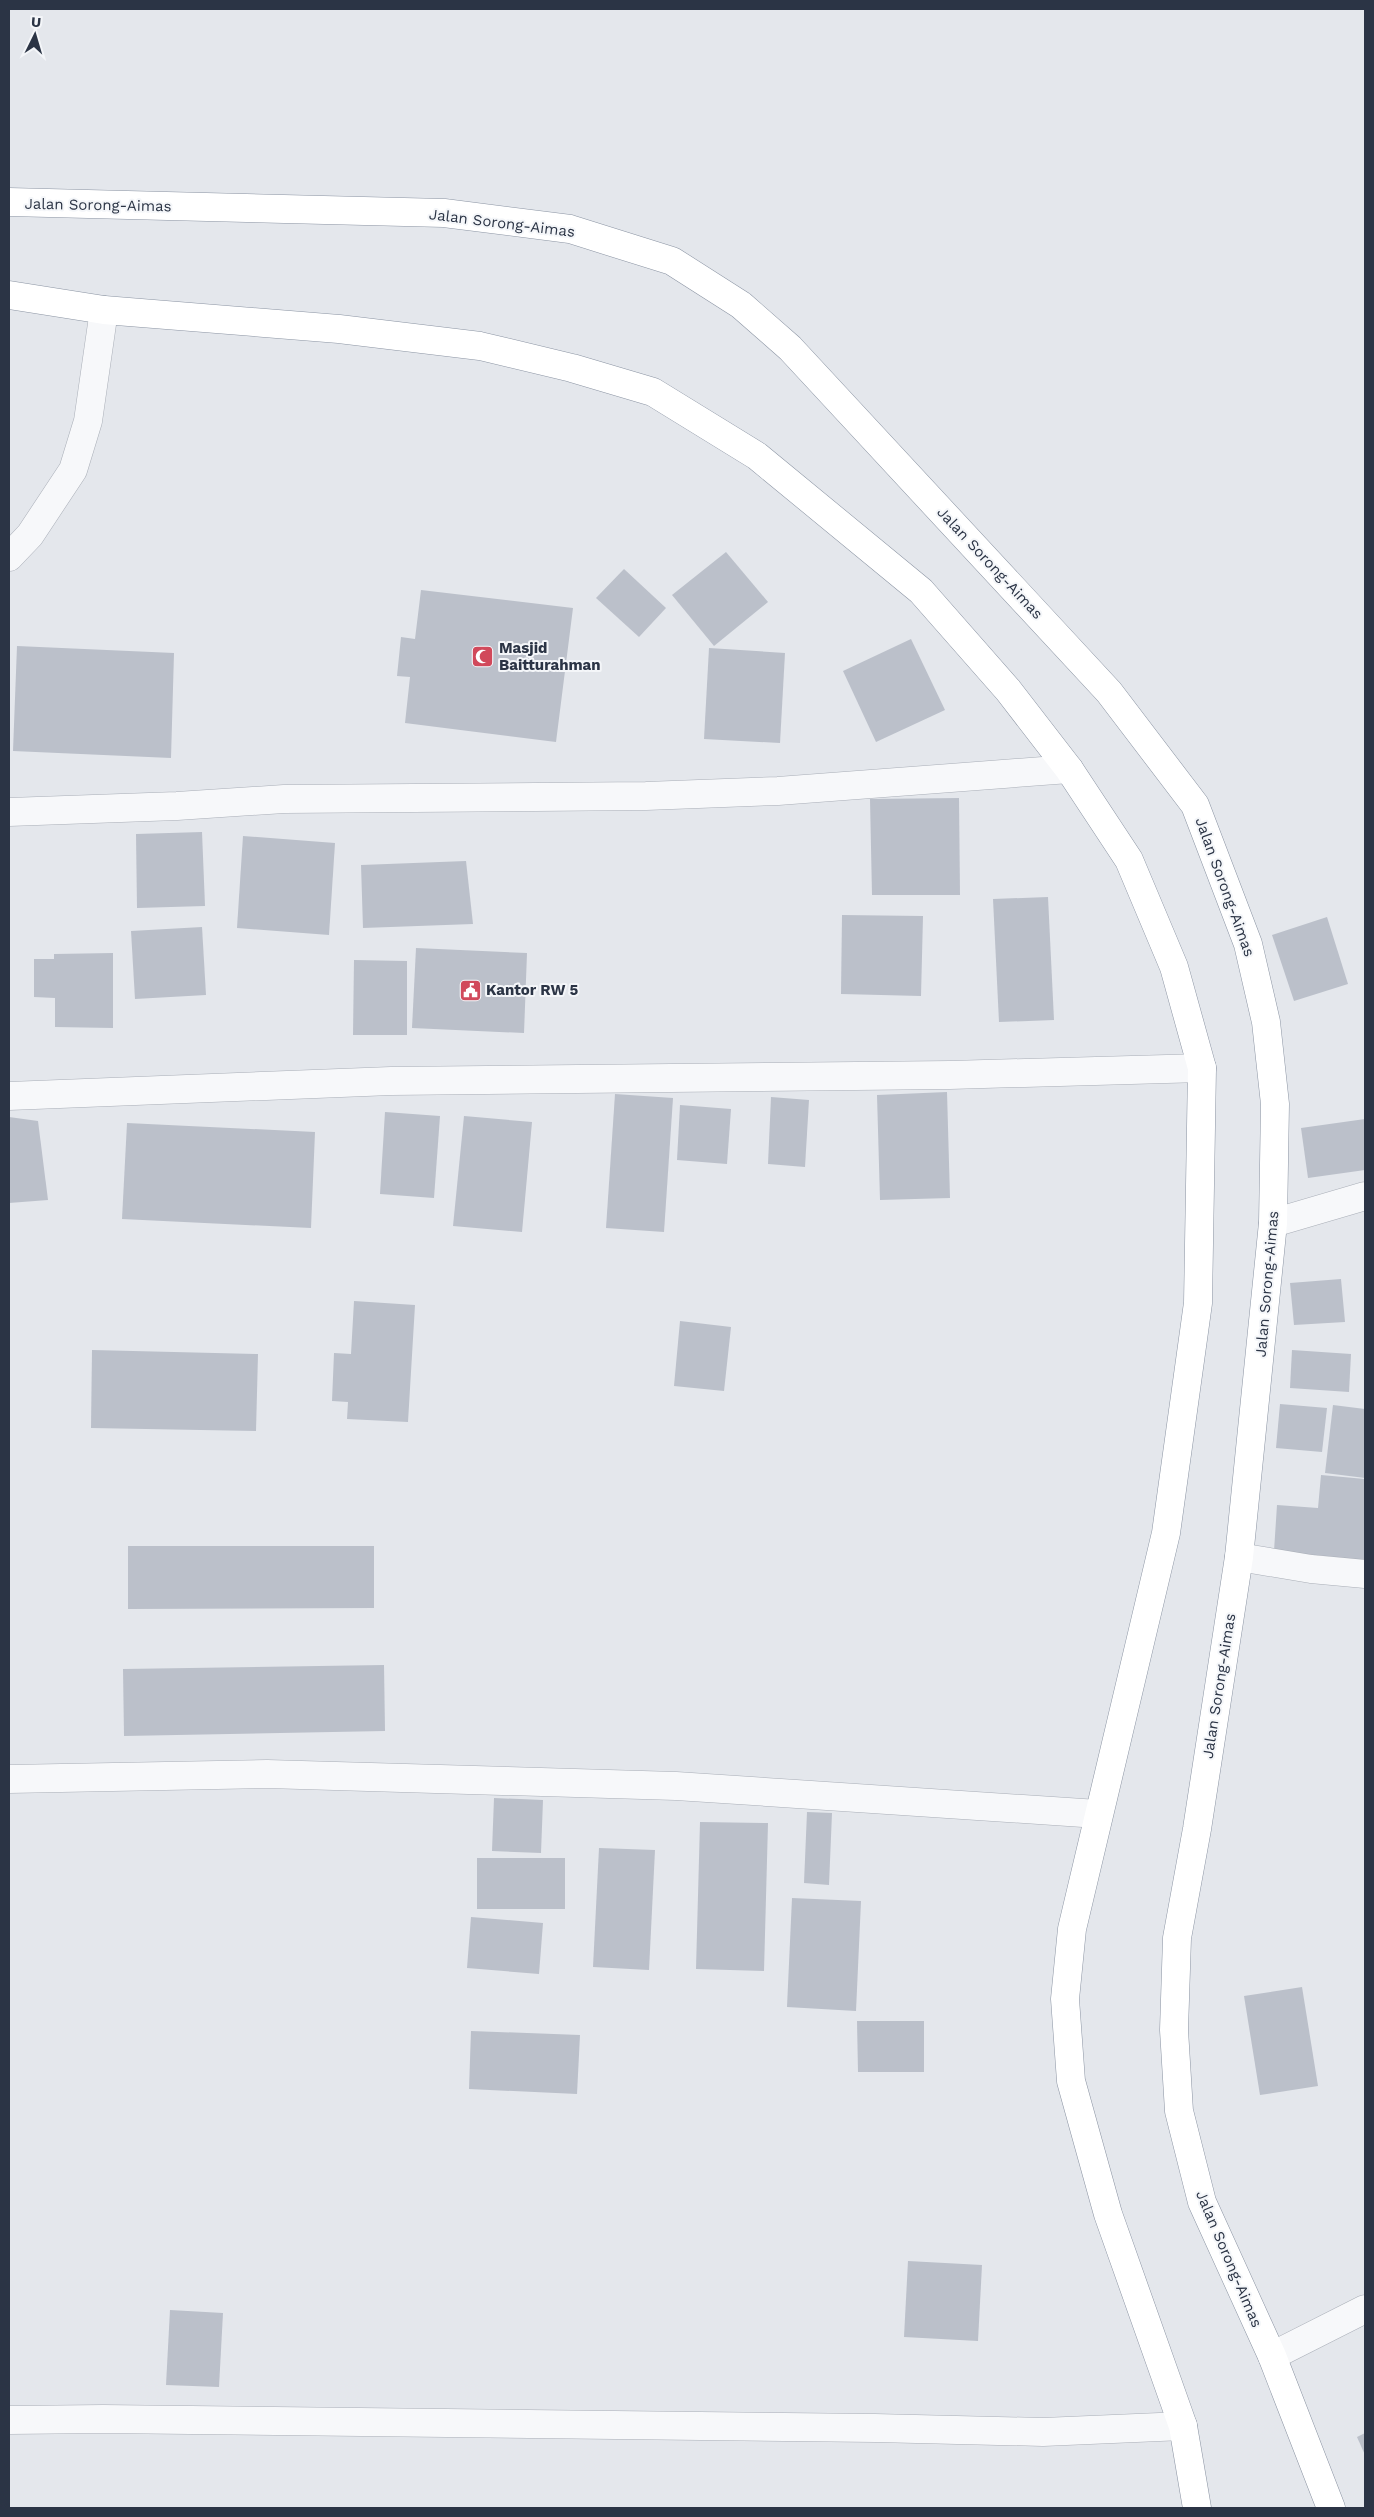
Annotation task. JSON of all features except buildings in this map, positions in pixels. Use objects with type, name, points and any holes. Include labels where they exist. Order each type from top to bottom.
[{"type":"highway","name":"Jalan Sorong-Aimas","points":[[9,202],[444,213],[570,229],[672,261],[741,305],[790,348],[1109,692],[1195,805],[1248,944],[1266,1022],[1276,1104],[1273,1223],[1239,1557],[1198,1829],[1178,1938],[1174,2030],[1179,2111],[1202,2202],[1272,2356],[1331,2508]]},
{"type":"highway","points":[[9,295],[104,310],[339,329],[480,346],[572,368],[652,392],[757,456],[921,592],[1008,690],[1070,769],[1129,860],[1174,967],[1202,1068],[1198,1303],[1166,1533],[1072,1929],[1065,1999],[1071,2081],[1108,2214],[1184,2426],[1197,2508]]},
{"type":"street","points":[[9,556],[30,535],[73,470],[88,421],[104,310]]},
{"type":"street","points":[[9,812],[177,806],[284,798],[646,796],[778,791],[1070,769]]},
{"type":"street","points":[[9,1096],[391,1081],[950,1075],[1202,1068]]},
{"type":"street","points":[[1273,1223],[1365,1196]]},
{"type":"street","points":[[1239,1557],[1311,1569],[1365,1574]]},
{"type":"street","points":[[9,1779],[267,1774],[666,1786],[1098,1814]]},
{"type":"street","points":[[1272,2356],[1365,2309]]},
{"type":"street","points":[[9,2420],[103,2419],[875,2428],[1043,2432],[1184,2426]]},
{"type":"place","name":"Masjid Baitturahman","points":[[483,657]]},
{"type":"place","name":"Kantor RW 5","points":[[470,990]]}]
